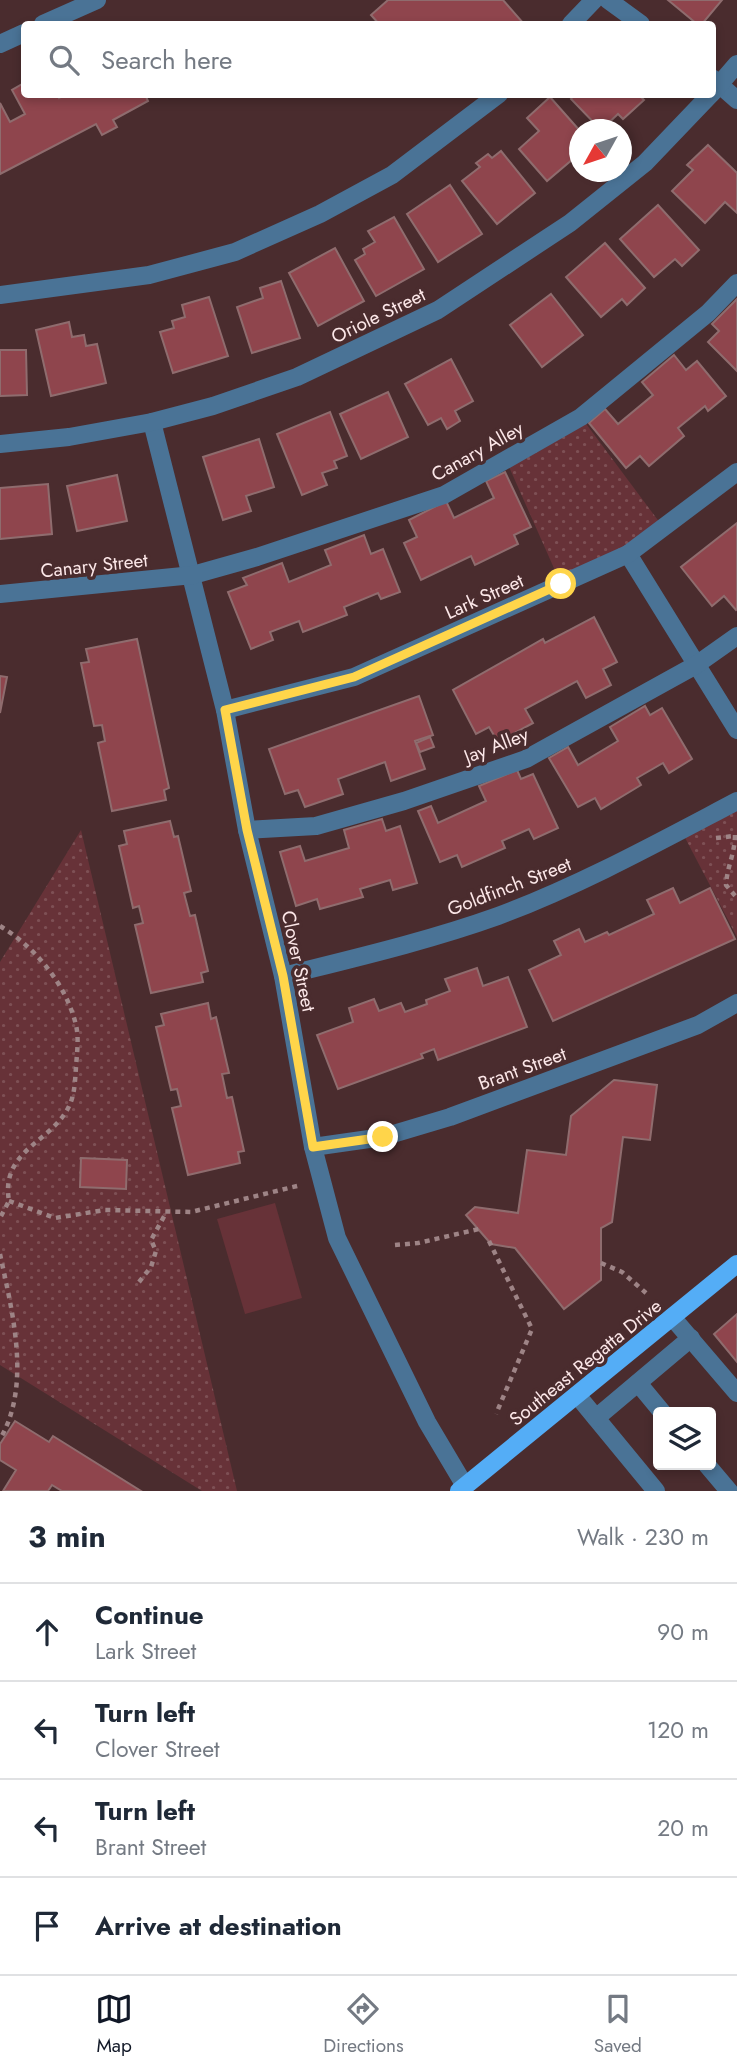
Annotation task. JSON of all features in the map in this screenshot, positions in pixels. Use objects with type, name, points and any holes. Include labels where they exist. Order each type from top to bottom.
[{"type":"main road","name":"Southeast Regatta Drive","points":[[462,1488],[737,1264]]},
{"type":"street","points":[[50,21],[97,0]]},
{"type":"street","points":[[574,21],[594,0]]},
{"type":"street","points":[[608,0],[637,21]]},
{"type":"street","points":[[0,44],[21,34]]},
{"type":"street","name":"Oriole Street","points":[[716,86],[737,64]]},
{"type":"street","points":[[716,89],[737,100]]},
{"type":"street","points":[[0,295],[149,275],[235,252],[320,214],[392,175],[494,98]]},
{"type":"street","name":"Oriole Street","points":[[0,444],[69,437],[152,422],[213,406],[297,377],[438,310],[570,223],[645,163],[705,98]]},
{"type":"street","name":"Canary Alley","points":[[193,575],[257,557],[444,495],[581,417],[708,313],[737,283]]},
{"type":"street","name":"Clover Street","points":[[152,422],[193,575],[225,710],[247,830],[283,976],[313,1147],[337,1238],[366,1302],[462,1488]]},
{"type":"street","name":"Lark Street","points":[[225,710],[354,677],[628,554],[737,472]]},
{"type":"street","points":[[628,554],[737,730]]},
{"type":"street","name":"Canary Street","points":[[0,594],[193,575]]},
{"type":"street","name":"Jay Alley","points":[[247,830],[316,826],[404,801],[526,760],[696,665],[737,636]]},
{"type":"street","name":"Goldfinch Street","points":[[283,976],[408,945],[498,916],[586,880],[737,801]]},
{"type":"street","name":"Brant Street","points":[[313,1147],[383,1137],[450,1118],[698,1025],[737,1003]]},
{"type":"street","points":[[673,1317],[737,1393]]},
{"type":"street","points":[[596,1418],[691,1338]]},
{"type":"street","points":[[638,1383],[658,1407]]},
{"type":"street","points":[[577,1395],[656,1491]]},
{"type":"street","points":[[711,1470],[729,1491]]},
{"type":"path","points":[[735,835],[735,850],[727,871],[726,885],[737,898]]},
{"type":"path","points":[[0,926],[32,947],[51,973],[72,1010],[78,1041],[71,1103],[63,1115],[13,1162],[5,1186],[9,1201],[0,1218]]},
{"type":"path","points":[[9,1201],[55,1218],[105,1210],[167,1213],[216,1208],[301,1185]]},
{"type":"path","points":[[139,1282],[151,1267],[156,1251],[151,1240],[167,1213]]},
{"type":"path","points":[[395,1245],[418,1243],[479,1229]]},
{"type":"path","points":[[489,1241],[532,1329],[496,1414]]},
{"type":"path","points":[[0,1254],[14,1318],[16,1360],[13,1405],[0,1439]]},
{"type":"path","points":[[601,1263],[622,1272],[646,1293]]},
{"type":"shaded area","points":[[581,417],[663,527],[561,584],[506,460]]},
{"type":"shaded area","points":[[737,801],[737,937],[681,830]]},
{"type":"shaded area","points":[[81,830],[237,1491],[202,1491],[0,1365],[0,962]]},
{"type":"shaded area","points":[[275,1203],[302,1298],[245,1314],[217,1219]]},
{"type":"building","points":[[388,0],[503,0],[521,21],[376,21],[371,15]]},
{"type":"building","points":[[668,0],[722,0],[704,21],[693,21]]},
{"type":"building","points":[[21,85],[21,98],[147,98],[148,101],[113,120],[117,127],[102,135],[96,124],[0,174],[0,103],[10,122],[25,114],[12,90]]},
{"type":"building","points":[[551,98],[569,119],[569,162],[547,181],[519,149],[539,131],[527,118]]},
{"type":"building","points":[[572,98],[644,100],[623,119],[618,114],[613,119],[590,119]]},
{"type":"building","points":[[708,145],[737,173],[737,213],[725,202],[705,223],[672,191],[693,170],[687,165]]},
{"type":"building","points":[[501,151],[535,193],[497,224],[462,181],[480,167],[476,163],[488,154],[492,158]]},
{"type":"building","points":[[450,185],[482,234],[438,262],[407,214]]},
{"type":"building","points":[[658,205],[699,250],[682,266],[675,259],[654,277],[620,239]]},
{"type":"building","points":[[394,217],[424,269],[376,296],[355,260],[365,254],[363,249],[375,242],[368,231]]},
{"type":"building","points":[[605,243],[645,288],[627,305],[622,299],[601,317],[566,277]]},
{"type":"building","points":[[335,248],[364,301],[318,326],[289,273]]},
{"type":"building","points":[[281,281],[300,338],[252,353],[237,307],[263,298],[260,288]]},
{"type":"building","points":[[551,294],[583,335],[542,367],[510,325]]},
{"type":"building","points":[[209,297],[228,356],[173,373],[160,332],[174,328],[172,321],[185,317],[182,305]]},
{"type":"building","points":[[737,299],[737,371],[708,342],[719,331],[712,324]]},
{"type":"building","points":[[69,322],[72,337],[84,335],[86,346],[97,344],[106,383],[51,396],[36,330]]},
{"type":"building","points":[[0,350],[26,350],[27,395],[0,396]]},
{"type":"building","points":[[674,355],[686,370],[697,361],[726,396],[708,411],[705,406],[678,428],[684,436],[649,466],[640,456],[626,468],[589,423],[605,409],[618,424],[653,395],[642,382]]},
{"type":"building","points":[[451,359],[473,401],[455,411],[460,421],[447,429],[441,418],[428,425],[405,384]]},
{"type":"building","points":[[388,392],[408,437],[361,459],[340,414]]},
{"type":"building","points":[[330,412],[347,456],[334,461],[337,468],[322,473],[327,485],[302,495],[277,434]]},
{"type":"building","points":[[259,439],[274,487],[246,496],[251,511],[223,520],[203,457]]},
{"type":"building","points":[[505,472],[531,527],[514,535],[518,544],[475,565],[471,556],[421,580],[404,543],[417,537],[409,520],[446,501],[454,518],[494,498],[486,481]]},
{"type":"building","points":[[117,475],[127,521],[77,531],[67,486]]},
{"type":"building","points":[[48,484],[52,534],[0,539],[0,488]]},
{"type":"building","points":[[737,523],[736,610],[724,596],[712,606],[681,567]]},
{"type":"building","points":[[364,535],[371,554],[383,549],[400,592],[381,599],[378,593],[344,607],[347,615],[303,632],[299,621],[270,632],[273,640],[251,649],[228,592],[247,585],[243,578],[282,563],[289,582],[331,565],[325,550]]},
{"type":"building","points":[[594,617],[617,662],[603,669],[611,685],[586,698],[577,681],[525,709],[533,723],[498,742],[489,727],[476,734],[453,690],[543,639],[545,643]]},
{"type":"building","points":[[137,639],[169,788],[164,790],[166,800],[112,811],[98,743],[105,741],[102,725],[94,726],[81,663],[89,662],[86,649]]},
{"type":"building","points":[[0,676],[7,677],[0,713]]},
{"type":"building","points":[[419,696],[433,735],[415,741],[425,769],[391,781],[385,762],[338,779],[343,794],[305,807],[298,790],[285,794],[269,749]]},
{"type":"building","points":[[645,706],[650,715],[662,708],[692,759],[669,773],[663,763],[637,778],[641,785],[601,809],[595,798],[578,807],[549,758],[568,747],[578,765],[618,741],[610,727]]},
{"type":"building","points":[[430,737],[434,747],[420,752],[416,743]]},
{"type":"building","points":[[517,770],[521,779],[533,774],[558,828],[534,839],[529,829],[502,841],[505,848],[462,867],[457,855],[440,862],[418,811],[431,806],[438,823],[486,801],[479,786]]},
{"type":"building","points":[[382,819],[386,831],[400,826],[417,883],[393,890],[390,880],[360,889],[363,897],[320,909],[317,899],[296,906],[280,852],[300,846],[305,861],[349,848],[344,830]]},
{"type":"building","points":[[170,821],[174,837],[178,836],[191,891],[184,893],[190,916],[195,915],[208,971],[201,973],[203,982],[151,993],[135,925],[143,923],[139,906],[133,908],[119,846],[127,844],[124,831]]},
{"type":"building","points":[[673,888],[680,903],[710,888],[735,939],[553,1021],[529,970],[561,955],[554,941],[579,929],[585,942],[607,932],[609,935],[654,914],[647,900]]},
{"type":"building","points":[[477,968],[483,986],[508,977],[527,1027],[438,1060],[434,1049],[421,1054],[423,1058],[338,1089],[317,1035],[353,1022],[349,1008],[374,999],[379,1011],[401,1003],[405,1012],[427,1004],[426,1000],[450,991],[445,979]]},
{"type":"building","points":[[208,1003],[211,1019],[216,1017],[229,1073],[222,1074],[227,1098],[232,1097],[244,1151],[238,1152],[240,1163],[188,1175],[172,1108],[181,1106],[177,1089],[171,1090],[156,1027],[164,1025],[161,1014]]},
{"type":"building","points":[[614,1080],[657,1085],[650,1140],[623,1137],[612,1222],[601,1228],[601,1280],[564,1309],[515,1248],[491,1244],[466,1215],[475,1207],[518,1213],[527,1150],[566,1155],[571,1116]]},
{"type":"building","points":[[81,1158],[127,1160],[126,1189],[80,1187]]},
{"type":"building","points":[[737,1314],[737,1362],[714,1334]]},
{"type":"building","points":[[15,1421],[49,1442],[53,1436],[141,1491],[62,1491],[52,1485],[48,1491],[3,1491],[16,1470],[0,1460],[0,1444]]},
{"type":"route","points":[[383,1137],[313,1147],[283,976],[247,830],[225,710],[354,677],[561,584]]}]
